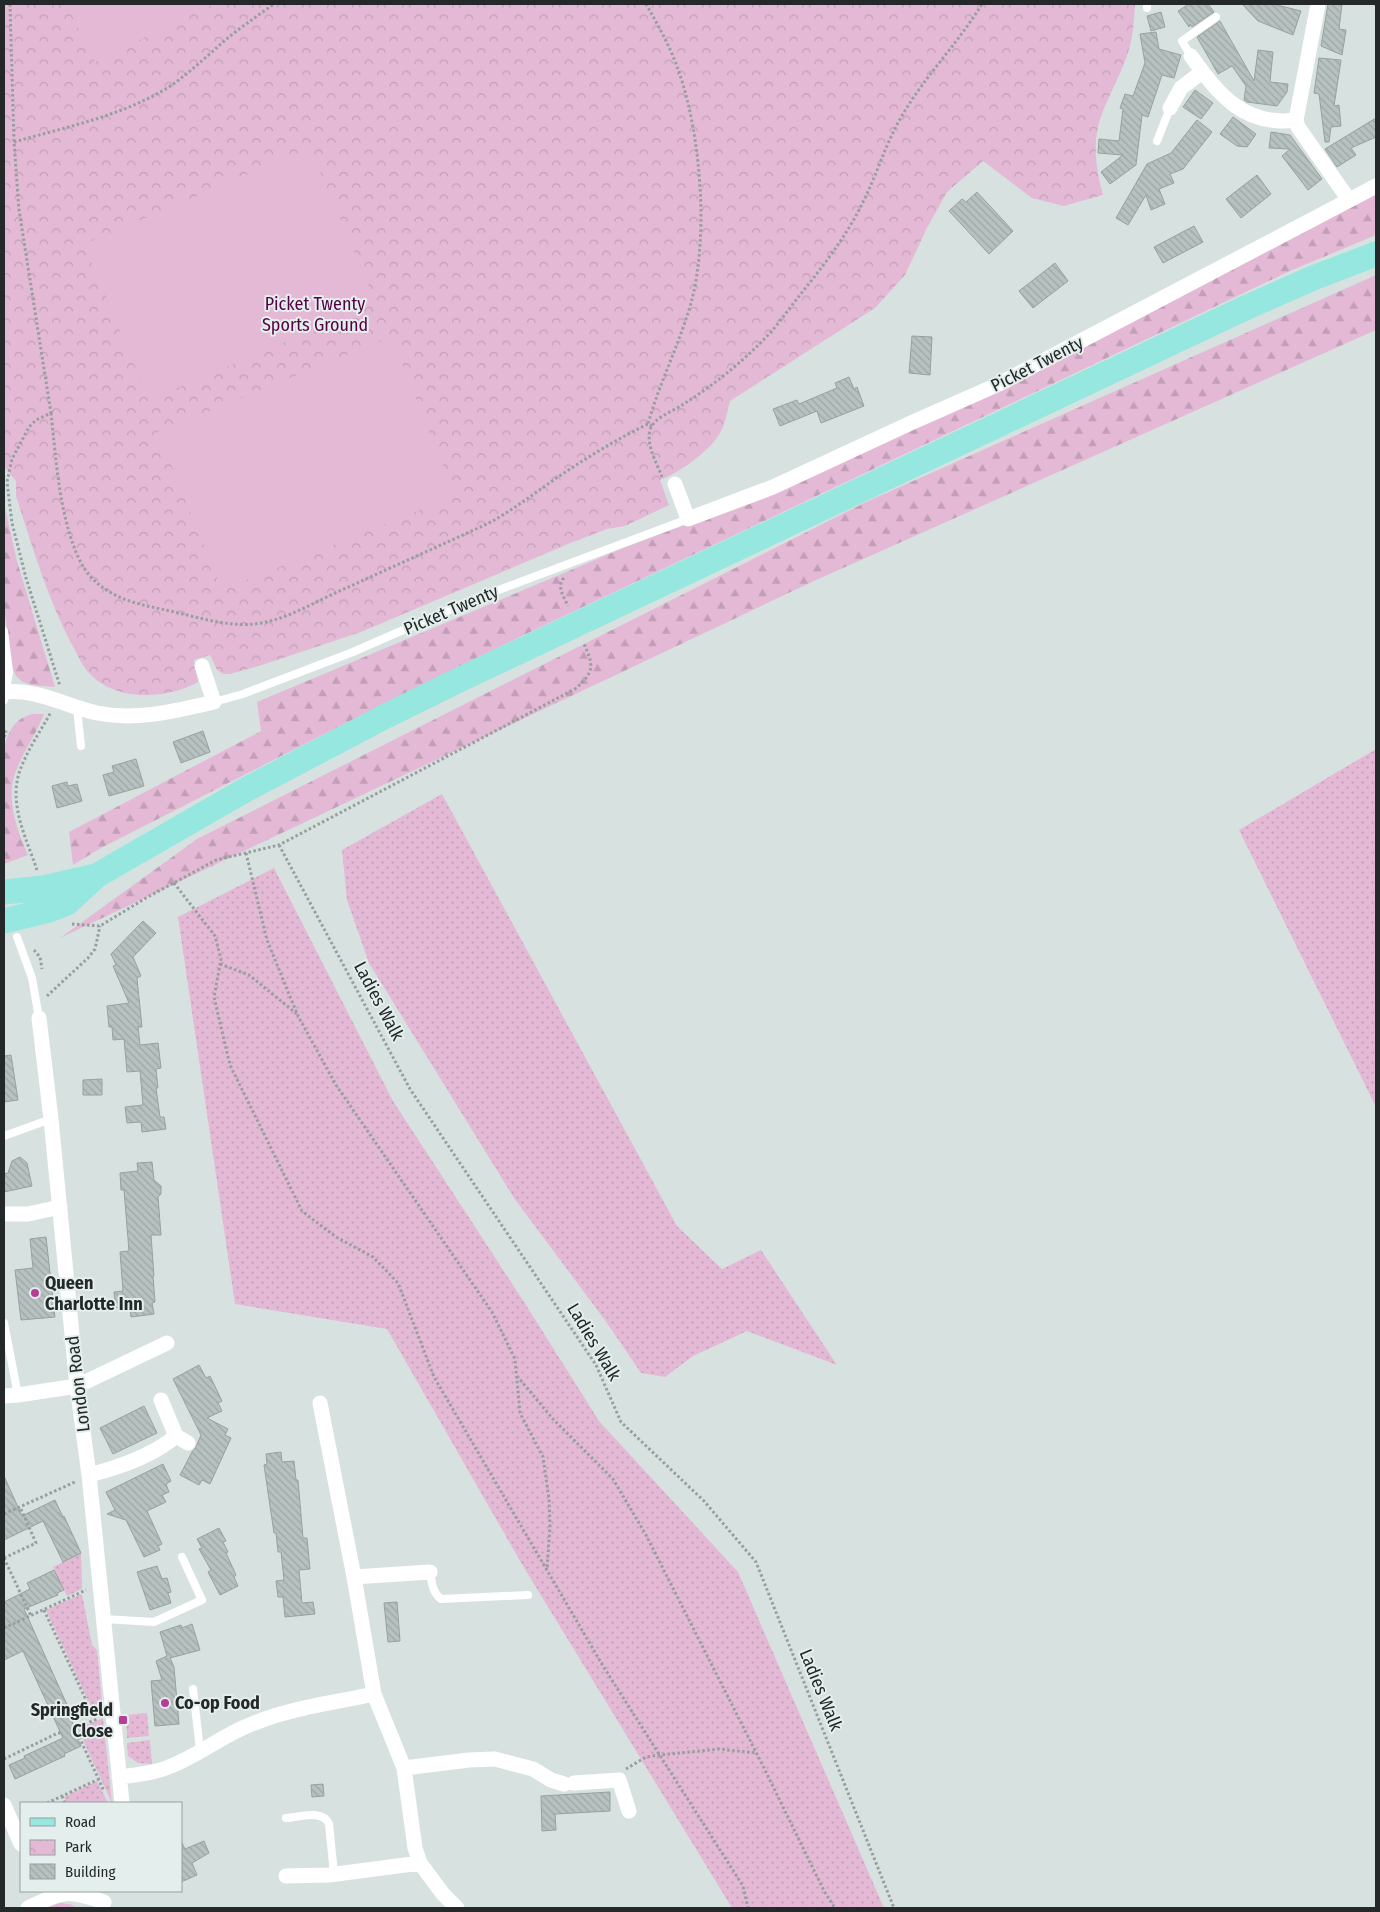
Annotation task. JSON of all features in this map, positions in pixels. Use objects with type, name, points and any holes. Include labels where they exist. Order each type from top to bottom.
[{"type":"main road","points":[[10,929],[49,898],[96,876],[288,766],[459,680],[1242,309],[1313,278],[1376,254]]},
{"type":"main road","points":[[4,892],[49,898]]},
{"type":"street","points":[[1313,4],[1296,120],[1298,127],[1349,200]]},
{"type":"street","points":[[1191,56],[1202,72],[1230,102],[1246,113],[1269,120],[1296,120]]},
{"type":"street","points":[[1170,108],[1181,88],[1202,72]]},
{"type":"street","name":"Picket Twenty","points":[[688,519],[773,487],[999,384],[1376,186]]},
{"type":"street","points":[[675,484],[688,519]]},
{"type":"street","points":[[202,666],[214,702]]},
{"type":"street","name":"Picket Twenty","points":[[5,694],[31,693],[77,708],[107,714],[138,716],[177,711],[214,702]]},
{"type":"street","name":"London Road","points":[[39,1018],[51,1119],[77,1386],[89,1475],[122,1802]]},
{"type":"street","points":[[4,1214],[28,1214],[60,1207]]},
{"type":"street","points":[[11,1395],[77,1386],[167,1343]]},
{"type":"street","points":[[89,1475],[125,1464],[169,1442],[182,1439],[161,1400]]},
{"type":"street","points":[[320,1403],[354,1577],[374,1694],[404,1768],[415,1848],[420,1863],[456,1908]]},
{"type":"street","points":[[354,1577],[430,1572]]},
{"type":"street","points":[[119,1777],[164,1768],[185,1760],[217,1740],[262,1720],[374,1694]]},
{"type":"street","points":[[404,1768],[469,1760],[495,1759],[532,1768],[551,1780],[569,1783],[619,1780],[629,1811]]},
{"type":"street","points":[[4,1805],[20,1842]]},
{"type":"street","points":[[286,1876],[334,1874],[420,1863]]},
{"type":"street","points":[[28,1908],[44,1895],[63,1892],[105,1900]]},
{"type":"lane","points":[[1191,56],[1182,41],[1216,17]]},
{"type":"lane","points":[[1157,141],[1170,108]]},
{"type":"lane","name":"Picket Twenty","points":[[214,702],[243,694],[353,652],[467,602],[688,519]]},
{"type":"lane","points":[[4,631],[8,672],[5,694]]},
{"type":"lane","points":[[77,708],[80,746]]},
{"type":"lane","name":"London Road","points":[[10,929],[32,978],[39,1018]]},
{"type":"lane","points":[[4,1136],[51,1119]]},
{"type":"lane","points":[[4,1323],[11,1395]]},
{"type":"lane","points":[[104,1619],[154,1622],[202,1600],[182,1557]]},
{"type":"lane","points":[[430,1572],[433,1588],[436,1595],[441,1599],[528,1595]]},
{"type":"lane","points":[[193,1689],[200,1750]]},
{"type":"lane","points":[[286,1818],[320,1815],[326,1818],[329,1824],[334,1874]]},
{"type":"path","points":[[10,4],[14,142],[21,231],[39,331],[67,522],[79,559],[96,583],[122,599],[214,620],[253,624],[267,622],[301,609],[487,524],[605,447],[648,424],[652,426],[660,418],[723,377],[769,334],[834,251],[863,204],[888,142],[910,102],[967,27],[982,4]]},
{"type":"path","points":[[14,142],[105,116],[144,100],[169,86],[193,69],[223,42],[274,4]]},
{"type":"path","points":[[646,4],[668,45],[685,90],[696,150],[700,209],[698,262],[692,296],[674,355],[648,424]]},
{"type":"path","points":[[51,413],[36,420],[29,427],[12,459],[7,482],[12,523],[26,578],[62,692]]},
{"type":"path","points":[[562,593],[560,582],[566,577]]},
{"type":"path","points":[[51,713],[24,763],[17,786],[21,826],[49,898],[64,926],[74,924],[100,926],[216,860],[279,845],[574,690],[586,680],[591,671],[587,650]]},
{"type":"path","points":[[4,738],[5,731]]},
{"type":"path","name":"Ladies Walk","points":[[279,845],[410,1089],[596,1365],[621,1422],[704,1501],[756,1562],[894,1908]]},
{"type":"path","points":[[246,853],[268,940],[297,1014],[336,1085],[492,1312],[515,1359],[520,1413],[543,1457],[549,1498],[550,1526],[547,1570]]},
{"type":"path","points":[[174,883],[215,936],[221,959],[214,996],[230,1065],[302,1211],[336,1237],[373,1256],[398,1283],[434,1378],[603,1666],[743,1886],[748,1908]]},
{"type":"path","points":[[47,996],[88,958],[94,949],[100,926]]},
{"type":"path","points":[[220,964],[249,975],[297,1014]]},
{"type":"path","points":[[517,1375],[554,1419],[613,1479],[646,1535],[757,1753],[824,1891],[835,1908]]},
{"type":"path","points":[[4,1514],[89,1475]]},
{"type":"path","points":[[20,1507],[36,1543],[4,1558],[30,1616]]},
{"type":"path","points":[[4,1628],[100,1584]]},
{"type":"path","points":[[44,1610],[95,1719]]},
{"type":"path","points":[[106,1795],[73,1729],[113,1712]]},
{"type":"path","points":[[4,1759],[58,1733],[64,1733]]},
{"type":"path","points":[[619,1780],[624,1770],[646,1757],[719,1748],[757,1753]]},
{"type":"path","points":[[49,1802],[99,1779]]},
{"type":"path","points":[[62,1796],[65,1802]]},
{"type":"green space","name":"Picket Twenty Sports Ground","points":[[4,4],[1135,4],[1129,50],[1098,127],[1096,161],[1103,195],[1064,206],[1032,198],[983,161],[947,192],[927,228],[905,275],[875,308],[730,401],[723,428],[710,446],[685,466],[660,480],[669,505],[625,526],[607,529],[568,544],[361,632],[262,665],[230,674],[223,674],[217,670],[210,655],[194,660],[198,682],[172,692],[143,695],[128,694],[102,684],[82,664],[62,626],[41,571],[16,496],[16,481],[4,467]]},
{"type":"green space","points":[[66,4],[213,4],[95,62]]},
{"type":"green space","points":[[310,148],[376,303],[149,400],[84,244]]},
{"type":"green space","points":[[1376,194],[1376,235],[1290,271],[503,645],[101,848],[73,865],[69,832],[261,731],[257,702],[621,549],[777,490]]},
{"type":"green space","points":[[1376,275],[1376,330],[814,581],[60,938],[197,839],[866,502]]},
{"type":"green space","points":[[391,337],[455,496],[222,590],[158,432]]},
{"type":"green space","points":[[4,503],[17,561],[55,687],[24,683],[13,669],[4,608]]},
{"type":"green space","points":[[32,714],[44,714],[18,766],[12,788],[13,811],[19,834],[28,855],[4,864],[4,747],[13,726],[21,719]]},
{"type":"green space","points":[[1376,749],[1376,1107],[1239,830]]},
{"type":"green space","points":[[442,794],[677,1226],[722,1269],[761,1250],[837,1365],[747,1331],[693,1356],[665,1377],[641,1373],[607,1323],[514,1198],[369,963],[347,900],[342,850]]},
{"type":"green space","points":[[274,868],[393,1101],[599,1421],[738,1572],[884,1908],[732,1908],[523,1566],[387,1329],[235,1304],[178,917]]},
{"type":"green space","points":[[81,1553],[82,1589],[67,1596],[53,1567]]},
{"type":"green space","points":[[82,1594],[92,1645],[97,1650],[103,1712],[95,1715],[46,1610]]},
{"type":"green space","points":[[147,1713],[149,1736],[127,1738],[126,1715]]},
{"type":"green space","points":[[103,1718],[112,1802],[112,1802],[78,1729]]},
{"type":"green space","points":[[150,1740],[152,1764],[138,1763],[128,1756],[127,1743]]},
{"type":"green space","points":[[97,1781],[108,1802],[66,1802],[64,1797]]},
{"type":"green space","points":[[59,1903],[70,1904],[77,1908],[46,1908]]},
{"type":"building","points":[[1189,4],[1208,4],[1214,12],[1192,27],[1190,24],[1189,27],[1178,11]]},
{"type":"building","points":[[1242,4],[1273,4],[1301,11],[1293,35],[1258,21]]},
{"type":"building","points":[[1328,4],[1342,4],[1339,29],[1346,30],[1342,55],[1321,46]]},
{"type":"building","points":[[1161,12],[1165,27],[1151,31],[1147,16]]},
{"type":"building","points":[[1220,21],[1254,81],[1258,50],[1273,52],[1270,82],[1288,84],[1287,92],[1277,106],[1244,100],[1246,86],[1232,66],[1218,74],[1197,37]]},
{"type":"building","points":[[1156,32],[1159,49],[1181,55],[1174,78],[1162,75],[1148,117],[1142,115],[1136,165],[1110,184],[1101,172],[1123,155],[1098,153],[1099,139],[1119,141],[1123,109],[1120,108],[1125,94],[1133,96],[1145,63],[1140,34]]},
{"type":"building","points":[[1319,58],[1341,60],[1334,106],[1339,105],[1341,126],[1331,127],[1329,142],[1325,142],[1319,94],[1314,93]]},
{"type":"building","points":[[1195,90],[1213,103],[1201,119],[1183,107]]},
{"type":"building","points":[[1233,117],[1256,134],[1247,147],[1237,146],[1220,134]]},
{"type":"building","points":[[1376,118],[1376,137],[1351,148],[1356,155],[1337,167],[1325,149]]},
{"type":"building","points":[[1197,120],[1212,132],[1183,169],[1170,174],[1174,183],[1159,189],[1165,204],[1151,210],[1146,195],[1128,225],[1116,218],[1147,164],[1171,153]]},
{"type":"building","points":[[1271,132],[1290,135],[1322,179],[1308,190],[1282,156],[1290,149],[1269,148]]},
{"type":"building","points":[[1257,175],[1271,194],[1241,218],[1226,199]]},
{"type":"building","points":[[977,192],[1013,231],[989,254],[949,211],[962,199],[966,202]]},
{"type":"building","points":[[1194,226],[1203,242],[1163,263],[1154,247]]},
{"type":"building","points":[[1055,263],[1068,281],[1033,308],[1019,291]]},
{"type":"building","points":[[912,336],[932,337],[930,375],[909,373]]},
{"type":"building","points":[[849,377],[854,389],[857,387],[864,406],[821,423],[817,411],[780,426],[773,409],[797,400],[799,404],[837,388],[835,383]]},
{"type":"building","points":[[203,731],[210,752],[181,763],[173,742]]},
{"type":"building","points":[[136,759],[144,786],[109,796],[103,775],[114,772],[112,766]]},
{"type":"building","points":[[67,782],[68,786],[77,784],[82,801],[57,808],[52,786]]},
{"type":"building","points":[[143,921],[156,933],[133,957],[141,976],[137,978],[142,1027],[138,1026],[140,1045],[158,1043],[161,1068],[156,1069],[158,1088],[156,1088],[160,1117],[164,1117],[166,1129],[142,1132],[141,1122],[127,1123],[125,1107],[143,1105],[140,1071],[127,1072],[124,1039],[113,1040],[112,1027],[109,1027],[107,1006],[129,1003],[113,966],[116,965],[111,954]]},
{"type":"building","points":[[11,1055],[18,1100],[4,1102],[4,1056]]},
{"type":"building","points":[[102,1079],[102,1095],[83,1095],[83,1080]]},
{"type":"building","points":[[20,1157],[27,1163],[32,1186],[4,1192],[4,1174],[8,1173],[12,1161]]},
{"type":"building","points":[[152,1162],[154,1180],[161,1186],[161,1194],[158,1197],[161,1235],[151,1235],[155,1302],[152,1303],[154,1314],[131,1317],[130,1307],[116,1308],[114,1292],[123,1291],[120,1252],[129,1251],[124,1190],[121,1190],[120,1173],[138,1171],[137,1163]]},
{"type":"building","name":"Queen Charlotte Inn","points":[[46,1237],[55,1317],[21,1320],[15,1270],[33,1268],[30,1239]]},
{"type":"building","points":[[199,1365],[206,1378],[210,1376],[222,1401],[218,1403],[222,1411],[207,1418],[228,1429],[225,1435],[231,1438],[210,1484],[202,1480],[199,1485],[180,1475],[201,1435],[173,1379]]},
{"type":"building","points":[[144,1406],[157,1433],[113,1454],[100,1428]]},
{"type":"building","points":[[281,1452],[282,1462],[294,1461],[296,1480],[298,1480],[303,1538],[307,1538],[310,1569],[299,1570],[302,1603],[313,1602],[315,1614],[285,1617],[283,1597],[278,1597],[276,1581],[284,1580],[281,1552],[278,1552],[276,1533],[274,1533],[264,1465],[267,1464],[266,1454]]},
{"type":"building","points":[[163,1464],[171,1481],[166,1484],[169,1492],[162,1495],[166,1502],[147,1511],[162,1544],[158,1546],[160,1550],[144,1557],[126,1520],[107,1514],[115,1510],[106,1492]]},
{"type":"building","points":[[4,1476],[22,1516],[55,1500],[81,1553],[63,1562],[43,1521],[4,1540]]},
{"type":"building","points":[[219,1528],[226,1541],[223,1542],[236,1575],[234,1577],[238,1586],[220,1595],[208,1572],[211,1570],[199,1549],[202,1548],[197,1539]]},
{"type":"building","points":[[157,1566],[162,1579],[167,1578],[171,1592],[168,1593],[171,1603],[150,1610],[137,1572]]},
{"type":"building","points":[[54,1570],[64,1590],[57,1593],[58,1595],[24,1609],[68,1707],[66,1708],[74,1726],[72,1727],[81,1746],[64,1754],[65,1756],[15,1779],[9,1765],[63,1738],[23,1651],[4,1660],[4,1602],[30,1589],[27,1583]]},
{"type":"building","points":[[397,1602],[400,1641],[388,1642],[384,1603]]},
{"type":"building","points":[[192,1624],[200,1650],[170,1658],[174,1667],[179,1724],[155,1726],[151,1681],[162,1680],[156,1661],[167,1656],[160,1632],[181,1625],[182,1628]]},
{"type":"building","points":[[323,1784],[324,1796],[312,1797],[311,1785]]},
{"type":"building","points":[[610,1792],[610,1811],[555,1814],[556,1830],[542,1831],[541,1796]]},
{"type":"building","points":[[204,1841],[209,1853],[192,1863],[197,1875],[182,1882],[182,1843],[185,1849]]},
{"type":"place","name":"Queen Charlotte Inn","points":[[35,1293]]},
{"type":"place","name":"Co-op Food","points":[[165,1703]]},
{"type":"place","name":"Springfield Close","points":[[123,1720]]}]
